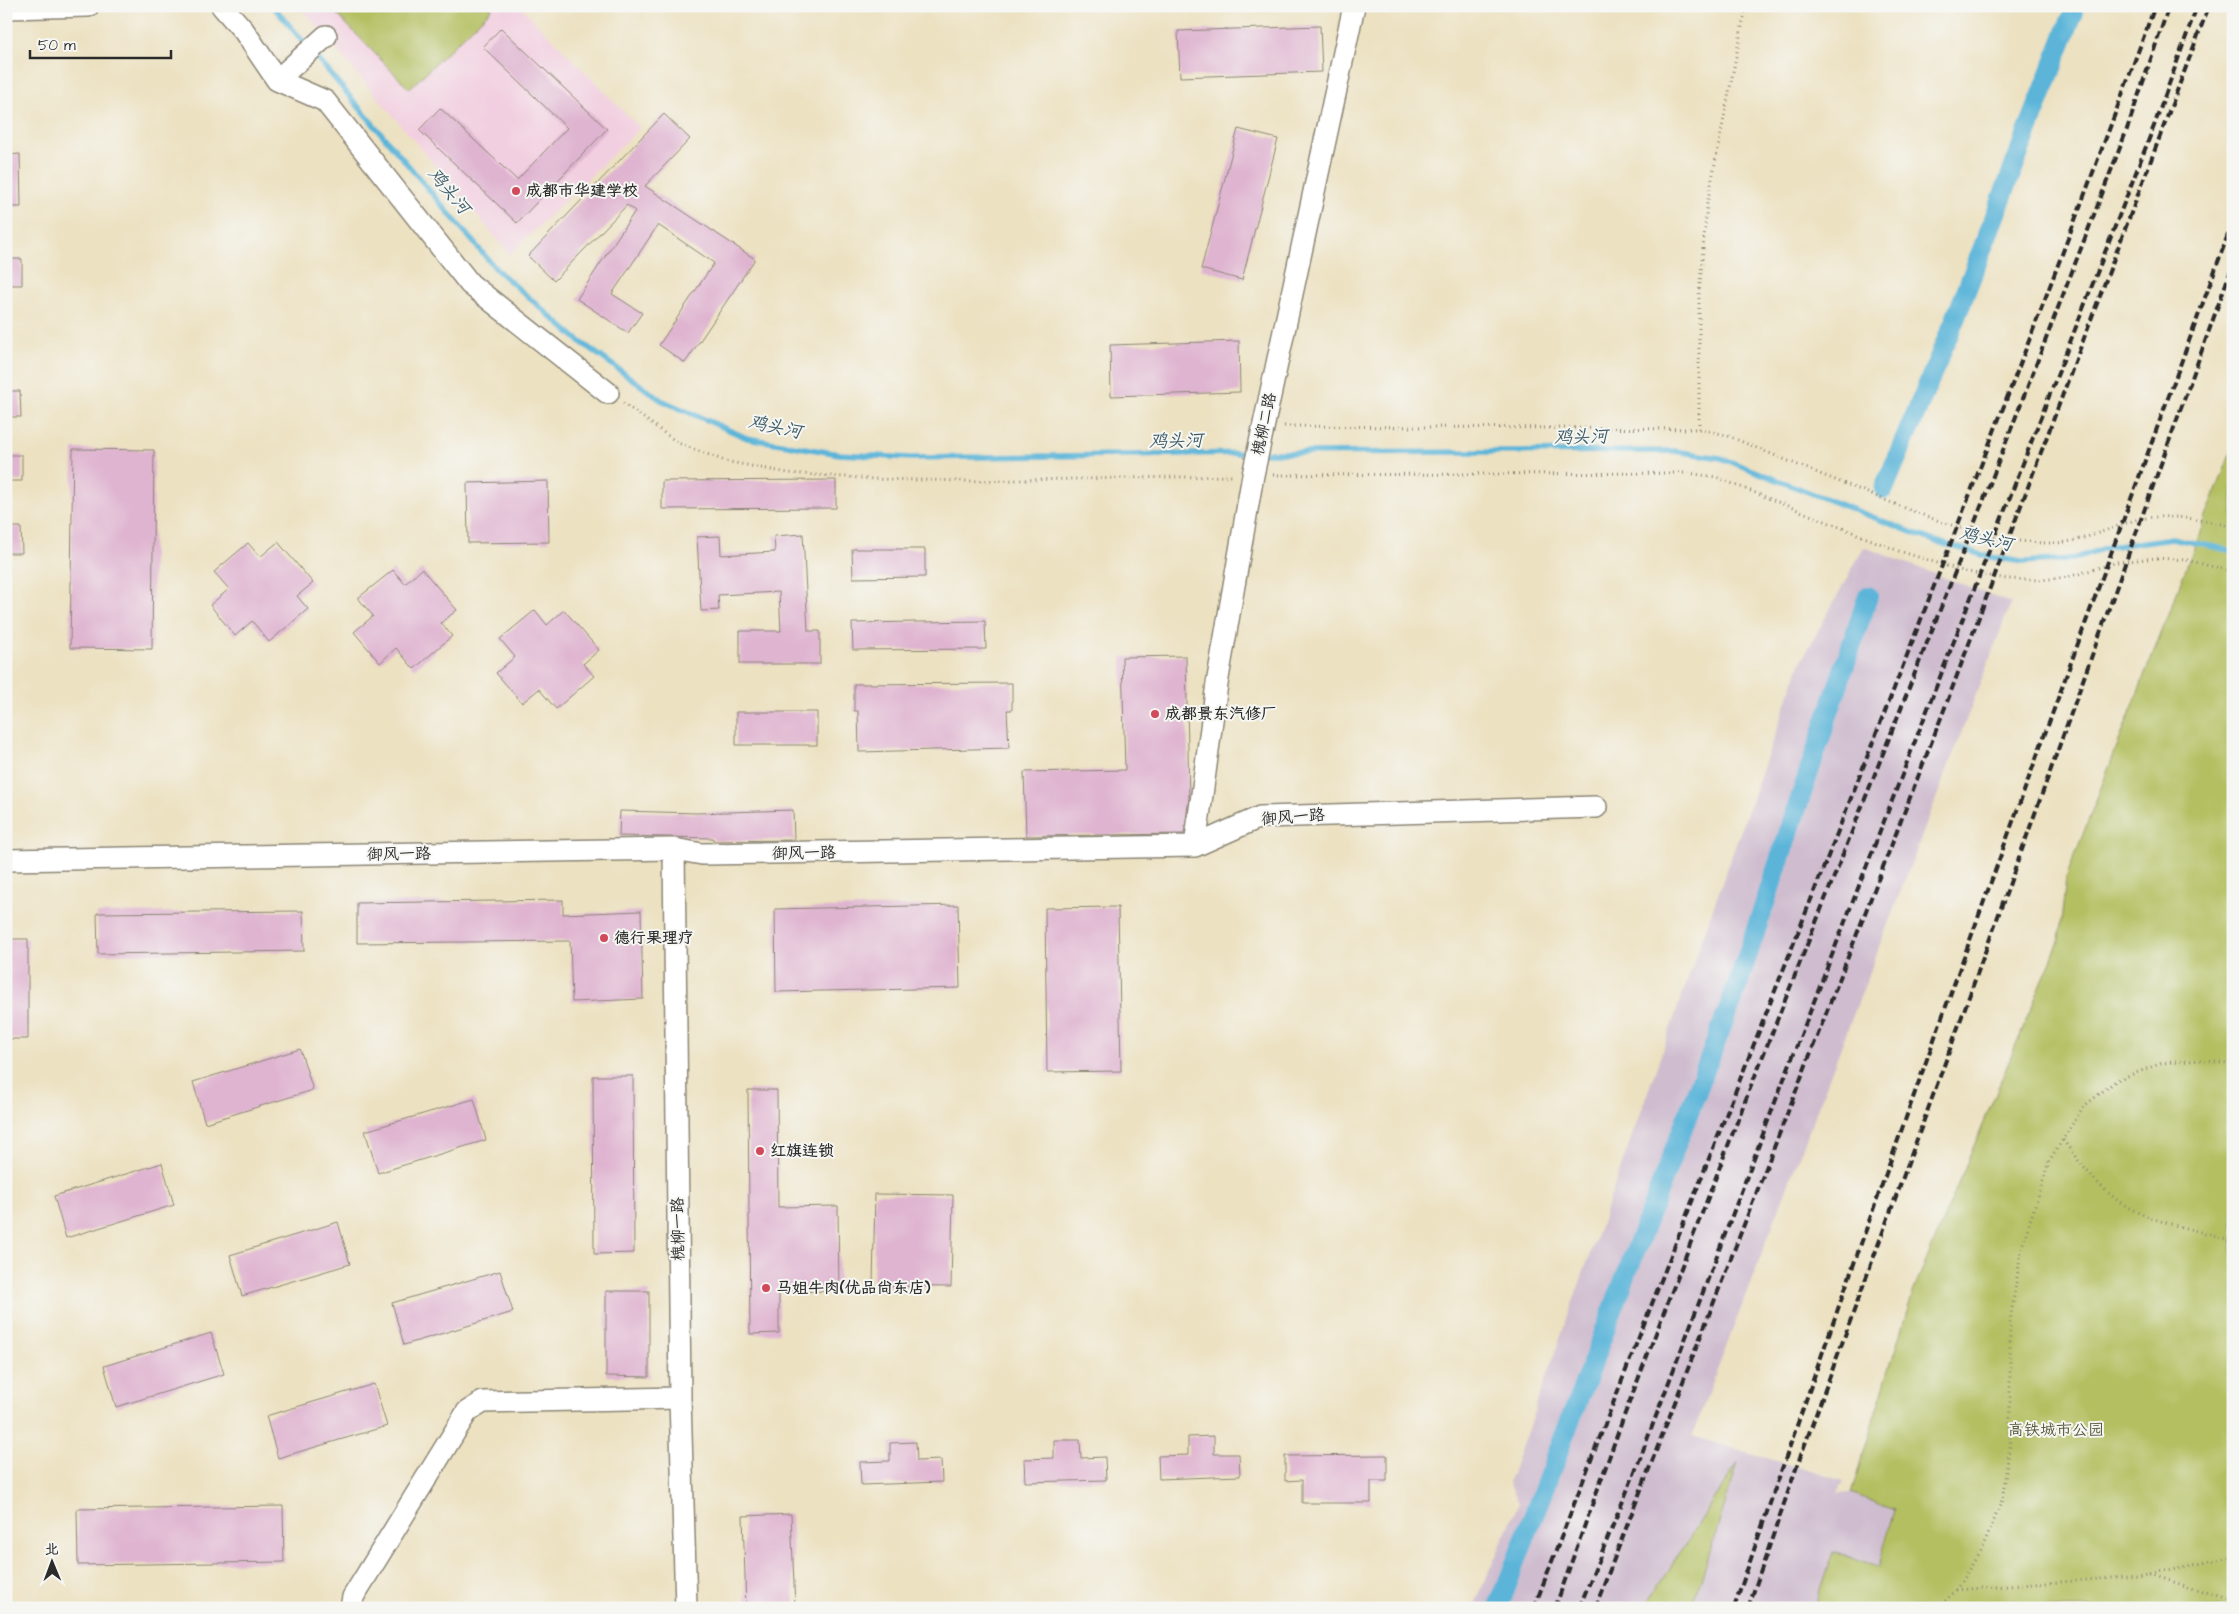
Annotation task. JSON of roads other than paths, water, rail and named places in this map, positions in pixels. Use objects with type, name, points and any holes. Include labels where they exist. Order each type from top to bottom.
[{"type":"street","points":[[6,8],[88,6]]},
{"type":"street","points":[[222,6],[244,31],[277,80],[325,101],[470,284],[608,393]]},
{"type":"street","name":"槐柳二路","points":[[1195,846],[1217,684],[1253,475],[1354,6]]},
{"type":"street","points":[[277,80],[326,36]]},
{"type":"street","name":"御风一路","points":[[6,860],[674,849],[702,854],[1195,846],[1260,817],[1596,807]]},
{"type":"street","name":"槐柳一路","points":[[674,849],[680,1398],[686,1608]]},
{"type":"street","points":[[351,1608],[353,1597],[467,1412],[483,1402],[680,1398]]},
{"type":"waterway","name":"鸡头河","points":[[273,6],[307,46]]},
{"type":"waterway","points":[[1884,489],[1956,317],[2072,16],[2074,6]]},
{"type":"waterway","name":"鸡头河","points":[[313,53],[497,270],[578,340],[661,400],[747,438],[839,454],[911,458],[1254,453]]},
{"type":"waterway","name":"鸡头河","points":[[1263,453],[1674,451],[1721,458],[1934,541],[1990,557],[2023,562],[2073,559],[2108,547],[2172,538],[2233,551]]},
{"type":"waterway","points":[[1498,1608],[1735,992],[1868,596]]},
{"type":"railway","points":[[1534,1608],[1926,608],[2155,6]]},
{"type":"railway","points":[[1555,1608],[1624,1416],[1749,1091],[1986,494],[2126,132],[2169,6]]},
{"type":"railway","points":[[1579,1608],[1634,1474],[1782,1084],[2154,126],[2197,6]]},
{"type":"railway","points":[[1595,1608],[1944,710],[2209,6]]},
{"type":"railway","points":[[1734,1608],[1917,1086],[2233,221]]},
{"type":"railway","points":[[1748,1608],[1797,1466],[1953,1041],[2233,264]]},
{"type":"place","name":"成都市华建学校","points":[[516,191]]},
{"type":"place","name":"成都景东汽修厂","points":[[1155,714]]},
{"type":"place","name":"德行果理疗","points":[[604,938]]},
{"type":"place","name":"红旗连锁","points":[[760,1151]]},
{"type":"place","name":"马姐牛肉(优品尚东店)","points":[[766,1288]]},
{"type":"park label","name":"高铁城市公园","points":[[2056,1430]]}]
